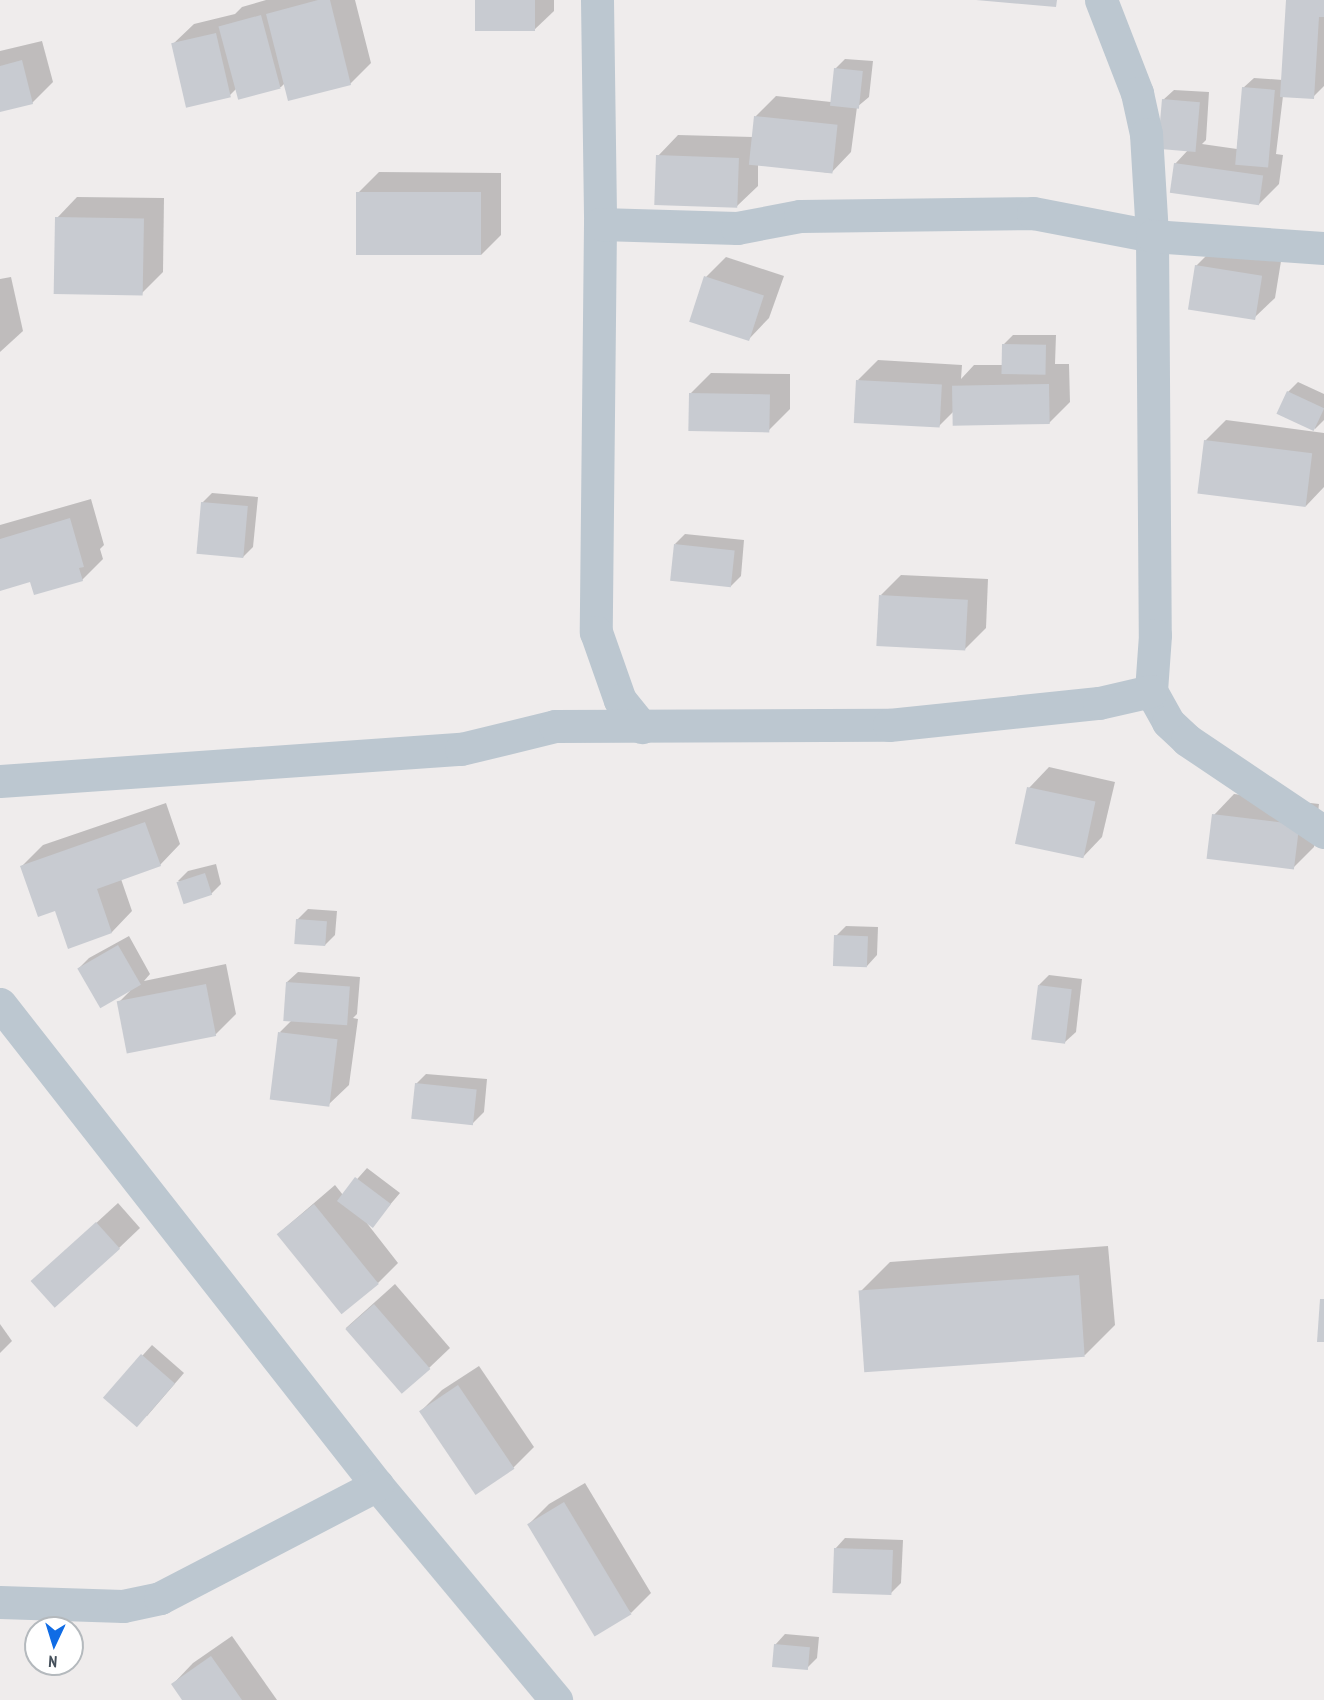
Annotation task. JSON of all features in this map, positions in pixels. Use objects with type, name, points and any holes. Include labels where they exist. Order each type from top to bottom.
[{"type":"street","points":[[597,0],[600,224],[596,633],[620,700],[642,727]]},
{"type":"street","points":[[1101,0],[1137,93],[1146,134],[1152,236],[1155,635],[1151,691],[1168,722],[1186,740],[1324,832]]},
{"type":"street","points":[[600,224],[737,228],[800,216],[1033,213],[1152,236],[1324,248]]},
{"type":"street","points":[[0,781],[461,749],[555,726],[889,724],[1099,703],[1151,691]]},
{"type":"street","points":[[0,1004],[377,1485],[556,1700]]},
{"type":"street","points":[[0,1602],[123,1606],[160,1598],[377,1485]]},
{"type":"building","points":[[318,0],[330,0],[351,85],[288,101],[266,14]]},
{"type":"building","points":[[475,0],[535,0],[535,31],[475,31]]},
{"type":"building","points":[[976,0],[1057,0],[1056,7]]},
{"type":"building","points":[[1286,0],[1324,0],[1324,17],[1319,17],[1314,99],[1280,97]]},
{"type":"building","points":[[261,15],[281,88],[238,100],[218,26]]},
{"type":"building","points":[[216,33],[231,97],[186,108],[171,43]]},
{"type":"building","points":[[22,60],[33,104],[0,112],[0,66]]},
{"type":"building","points":[[834,68],[863,71],[859,109],[830,106]]},
{"type":"building","points":[[1242,87],[1275,90],[1268,168],[1235,165]]},
{"type":"building","points":[[1162,99],[1200,102],[1195,152],[1158,149]]},
{"type":"building","points":[[754,116],[838,125],[832,174],[749,165]]},
{"type":"building","points":[[656,155],[739,158],[737,208],[654,205]]},
{"type":"building","points":[[1174,163],[1263,176],[1259,205],[1170,193]]},
{"type":"building","points":[[356,192],[481,192],[481,255],[356,255]]},
{"type":"building","points":[[55,217],[144,219],[143,296],[54,294]]},
{"type":"building","points":[[1195,265],[1262,276],[1255,320],[1188,309]]},
{"type":"building","points":[[704,276],[764,295],[749,341],[689,322]]},
{"type":"building","points":[[1002,344],[1046,345],[1045,375],[1001,374]]},
{"type":"building","points":[[856,380],[942,385],[940,427],[854,423]]},
{"type":"building","points":[[1049,384],[1050,424],[953,426],[952,386]]},
{"type":"building","points":[[1287,391],[1324,408],[1314,431],[1276,414]]},
{"type":"building","points":[[689,393],[770,394],[769,432],[688,431]]},
{"type":"building","points":[[1204,440],[1312,453],[1306,507],[1197,494]]},
{"type":"building","points":[[201,502],[248,506],[243,558],[196,554]]},
{"type":"building","points":[[70,518],[84,567],[79,568],[83,581],[34,595],[30,582],[0,591],[0,539]]},
{"type":"building","points":[[674,544],[735,550],[731,587],[670,581]]},
{"type":"building","points":[[879,595],[968,600],[965,651],[876,646]]},
{"type":"building","points":[[1027,787],[1095,802],[1083,858],[1015,844]]},
{"type":"building","points":[[1212,814],[1299,825],[1294,869],[1207,859]]},
{"type":"building","points":[[145,822],[161,866],[97,889],[112,933],[68,949],[55,911],[38,917],[20,866]]},
{"type":"building","points":[[205,873],[212,895],[184,904],[176,882]]},
{"type":"building","points":[[296,919],[327,921],[325,946],[294,944]]},
{"type":"building","points":[[834,935],[868,936],[867,967],[833,966]]},
{"type":"building","points":[[118,945],[141,985],[100,1008],[77,968]]},
{"type":"building","points":[[286,982],[350,986],[347,1025],[283,1021]]},
{"type":"building","points":[[206,984],[216,1036],[127,1053],[117,1001]]},
{"type":"building","points":[[1038,985],[1072,989],[1065,1044],[1031,1040]]},
{"type":"building","points":[[278,1032],[338,1039],[329,1107],[270,1099]]},
{"type":"building","points":[[415,1083],[477,1089],[473,1125],[411,1119]]},
{"type":"building","points":[[355,1177],[391,1204],[373,1228],[337,1201]]},
{"type":"building","points":[[314,1204],[379,1284],[342,1314],[277,1234]]},
{"type":"building","points":[[96,1222],[120,1249],[55,1308],[31,1281]]},
{"type":"building","points":[[1079,1275],[1085,1357],[864,1372],[859,1290]]},
{"type":"building","points":[[1320,1299],[1324,1299],[1324,1342],[1317,1342]]},
{"type":"building","points":[[374,1304],[430,1369],[402,1394],[345,1329]]},
{"type":"building","points":[[141,1354],[175,1384],[137,1427],[103,1398]]},
{"type":"building","points":[[458,1385],[514,1469],[476,1495],[419,1411]]},
{"type":"building","points":[[564,1502],[631,1614],[595,1636],[527,1524]]},
{"type":"building","points":[[834,1548],[893,1550],[891,1595],[832,1593]]},
{"type":"building","points":[[774,1644],[810,1647],[808,1670],[772,1667]]},
{"type":"building","points":[[211,1656],[242,1700],[182,1700],[171,1684]]}]
